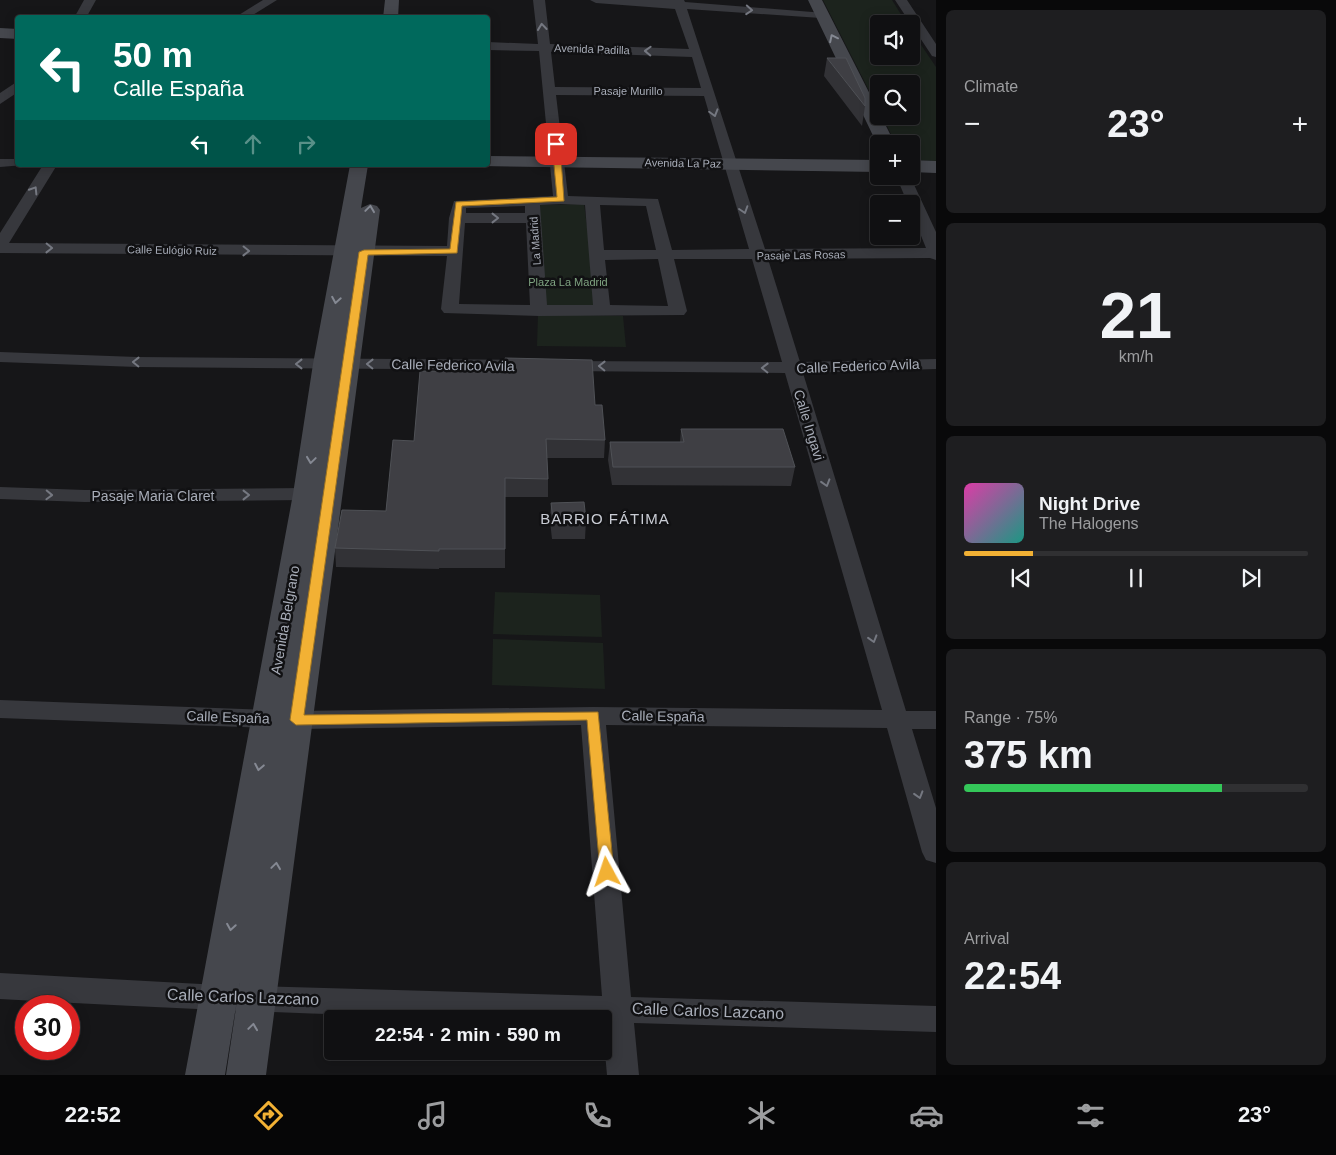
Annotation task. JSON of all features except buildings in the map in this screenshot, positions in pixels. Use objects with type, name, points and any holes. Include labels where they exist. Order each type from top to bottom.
[{"type":"street","points":[[82,15],[90,0]]},
{"type":"street","points":[[244,15],[271,0]]},
{"type":"street","points":[[390,15],[392,0]]},
{"type":"street","points":[[539,0],[562,200]]},
{"type":"street","points":[[596,0],[818,7],[882,135]]},
{"type":"street","points":[[901,0],[936,53]]},
{"type":"street","name":"Calle Ingavi","points":[[679,2],[697,53],[729,164],[759,255],[936,852]]},
{"type":"street","points":[[0,33],[15,34]]},
{"type":"street","name":"Avenida Padilla","points":[[490,46],[697,53]]},
{"type":"street","points":[[0,100],[15,88]]},
{"type":"street","name":"Pasaje Murillo","points":[[549,91],[708,92]]},
{"type":"street","name":"Avenida La Paz","points":[[490,162],[870,166]]},
{"type":"street","points":[[0,163],[15,163]]},
{"type":"street","points":[[920,166],[936,167]]},
{"type":"street","points":[[0,246],[49,167]]},
{"type":"street","name":"Avenida Belgrano","points":[[354,252],[359,167]]},
{"type":"street","name":"Avenida Belgrano","points":[[205,1075],[248,822],[282,720],[354,252],[375,167]]},
{"type":"street","points":[[907,185],[932,230],[936,254]]},
{"type":"street","points":[[562,200],[654,202],[678,311],[450,309],[458,204],[562,200]]},
{"type":"street","points":[[592,200],[602,311]]},
{"type":"street","name":"La Madrid","points":[[532,201],[539,311]]},
{"type":"street","points":[[457,218],[533,218]]},
{"type":"street","name":"Calle Eulógio Ruiz","points":[[0,246],[354,252],[454,251]]},
{"type":"street","name":"Pasaje Las Rosas","points":[[598,255],[936,254]]},
{"type":"street","name":"Calle Federico Avila","points":[[0,357],[137,362],[792,368],[936,364]]},
{"type":"street","name":"Avenida Belgrano","points":[[246,1075],[258,998],[282,720],[306,494],[336,364]]},
{"type":"street","name":"Pasaje Maria Claret","points":[[0,493],[85,496],[306,494]]},
{"type":"street","name":"Calle España","points":[[0,709],[282,720],[593,716],[936,720]]},
{"type":"street","points":[[593,716],[619,1008],[623,1075]]},
{"type":"street","name":"Calle Carlos Lazcano","points":[[0,986],[219,998],[619,1008],[936,1019]]},
{"type":"green space","points":[[823,0],[892,0],[901,15],[870,15],[870,65],[920,65],[920,43],[936,67],[936,161],[920,160],[920,135],[892,135],[886,125],[920,125],[920,75],[870,75],[870,92]]},
{"type":"green space","name":"Plaza La Madrid","points":[[584,204],[598,309],[542,309],[540,205]]},
{"type":"green space","points":[[538,314],[623,316],[626,347],[537,346]]},
{"type":"green space","points":[[495,592],[600,595],[602,637],[493,634]]},
{"type":"green space","points":[[493,639],[603,643],[605,689],[492,685]]},
{"type":"district","name":"BARRIO FÁTIMA","points":[[605,518]]},
{"type":"route","points":[[556,144],[562,200],[458,204],[454,251],[364,252],[296,720],[593,716],[607,872]]}]
